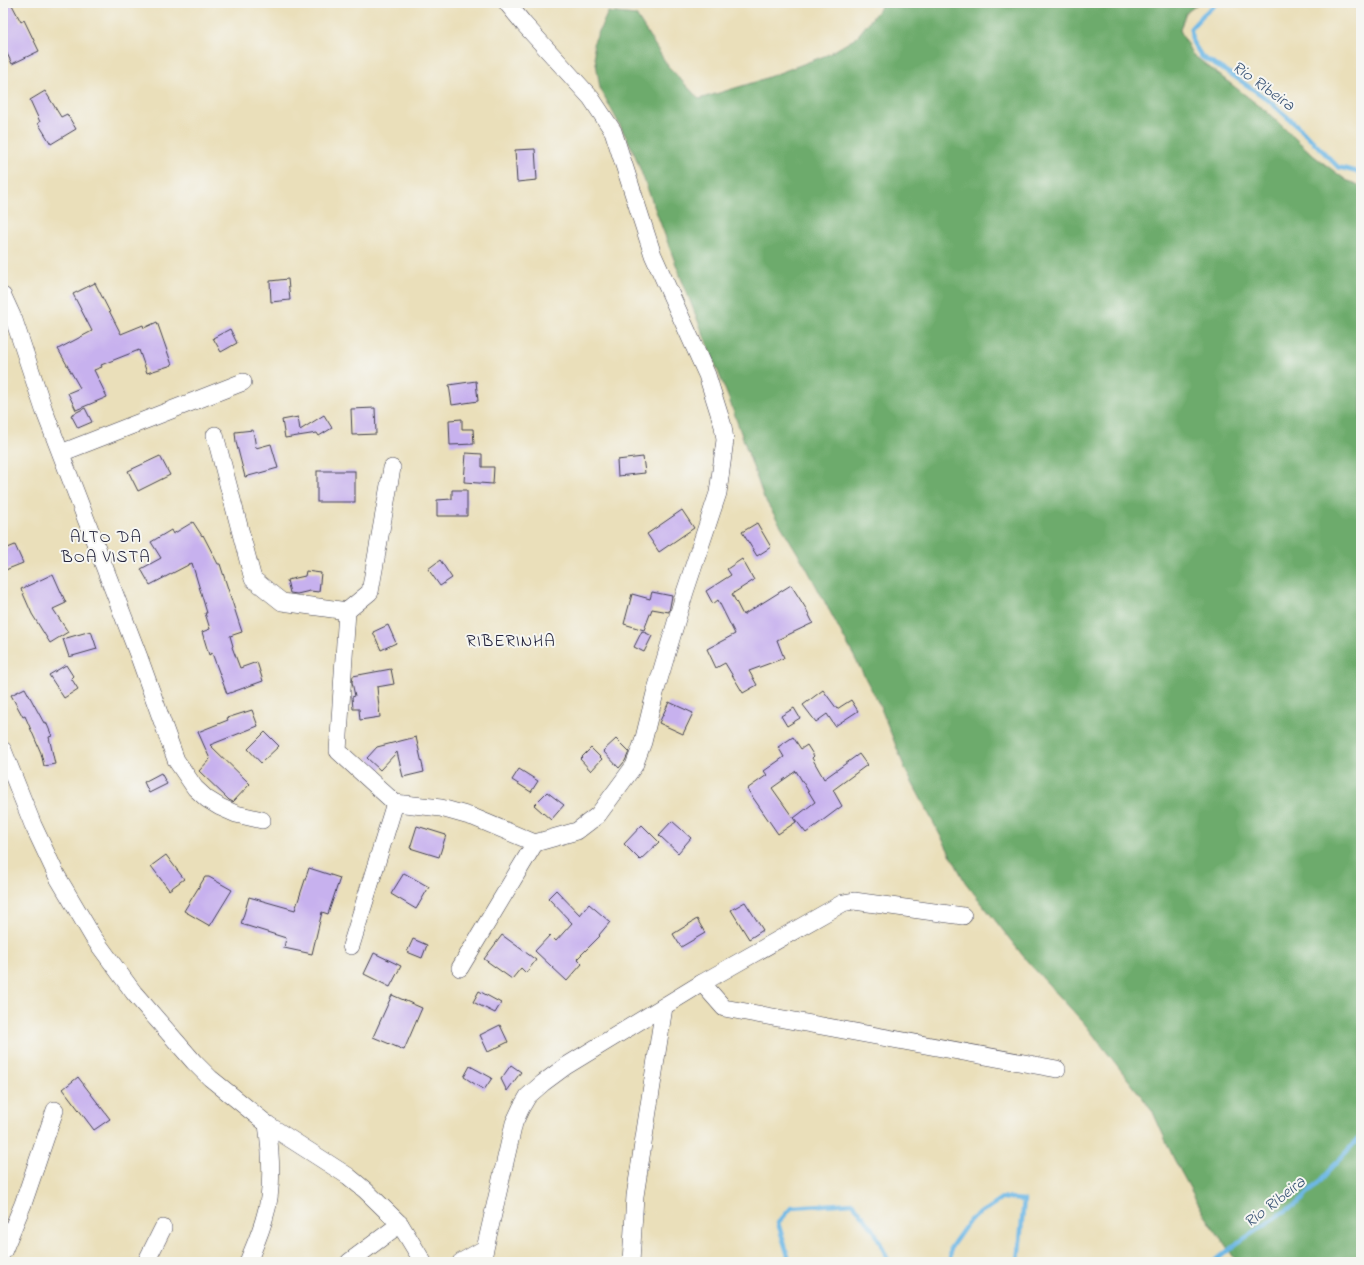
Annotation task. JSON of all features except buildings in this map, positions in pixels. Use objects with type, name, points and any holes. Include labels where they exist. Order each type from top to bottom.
[{"type":"street","points":[[392,468],[370,592],[347,611],[338,751],[395,803],[441,808],[473,817],[535,842],[577,831],[598,816],[634,766],[643,742],[655,693],[685,592],[718,493],[725,440],[723,426],[707,375],[653,255],[613,131],[591,98],[507,3]]},
{"type":"street","points":[[3,296],[14,320],[39,395],[139,657],[176,760],[195,788],[207,799],[236,814],[262,820]]},
{"type":"street","points":[[61,453],[243,382]]},
{"type":"street","points":[[215,435],[253,579],[282,602],[347,611]]},
{"type":"street","points":[[3,750],[44,850],[72,903],[92,937],[134,993],[194,1062],[210,1078],[267,1124],[348,1176],[365,1190],[400,1224],[423,1262]]},
{"type":"street","points":[[351,946],[395,803]]},
{"type":"street","points":[[460,968],[535,842]]},
{"type":"street","points":[[461,1262],[483,1256],[514,1122],[520,1108],[528,1096],[566,1066],[702,983],[843,903],[854,901],[964,916]]},
{"type":"street","points":[[702,983],[724,1008],[1057,1069]]},
{"type":"street","points":[[631,1262],[635,1196],[664,1006]]},
{"type":"street","points":[[3,1252],[23,1204],[56,1110]]},
{"type":"street","points":[[248,1262],[266,1215],[271,1168],[271,1150],[267,1124]]},
{"type":"street","points":[[349,1262],[400,1224]]},
{"type":"street","points":[[146,1262],[163,1228]]},
{"type":"green space","points":[[884,3],[1199,3],[1186,13],[1180,30],[1192,54],[1266,111],[1314,156],[1346,180],[1361,186],[1361,1262],[1237,1262],[1204,1214],[1174,1159],[1152,1110],[1084,1023],[1027,961],[965,882],[906,771],[880,706],[806,567],[764,498],[729,399],[681,278],[633,150],[600,88],[593,44],[608,12],[636,15],[668,66],[699,99],[755,82],[827,55],[856,38]]},
{"type":"waterway","name":"Rio Ribeira","points":[[1217,3],[1191,28],[1192,41],[1202,57],[1267,99],[1303,131],[1338,167],[1357,172],[1361,175]]},
{"type":"waterway","name":"Rio Ribeira","points":[[1214,1262],[1236,1244],[1302,1200],[1361,1136]]},
{"type":"waterway","name":"Rio Ribeira","points":[[950,1262],[951,1247],[970,1220],[1003,1198],[1024,1200],[1018,1262]]},
{"type":"waterway","name":"Rio Ribeira","points":[[790,1262],[778,1223],[792,1207],[853,1203],[875,1232],[889,1262]]},
{"type":"district","name":"ALTO DA BOA VISTA","points":[[106,546]]},
{"type":"district","name":"RIBERINHA","points":[[511,640]]}]
